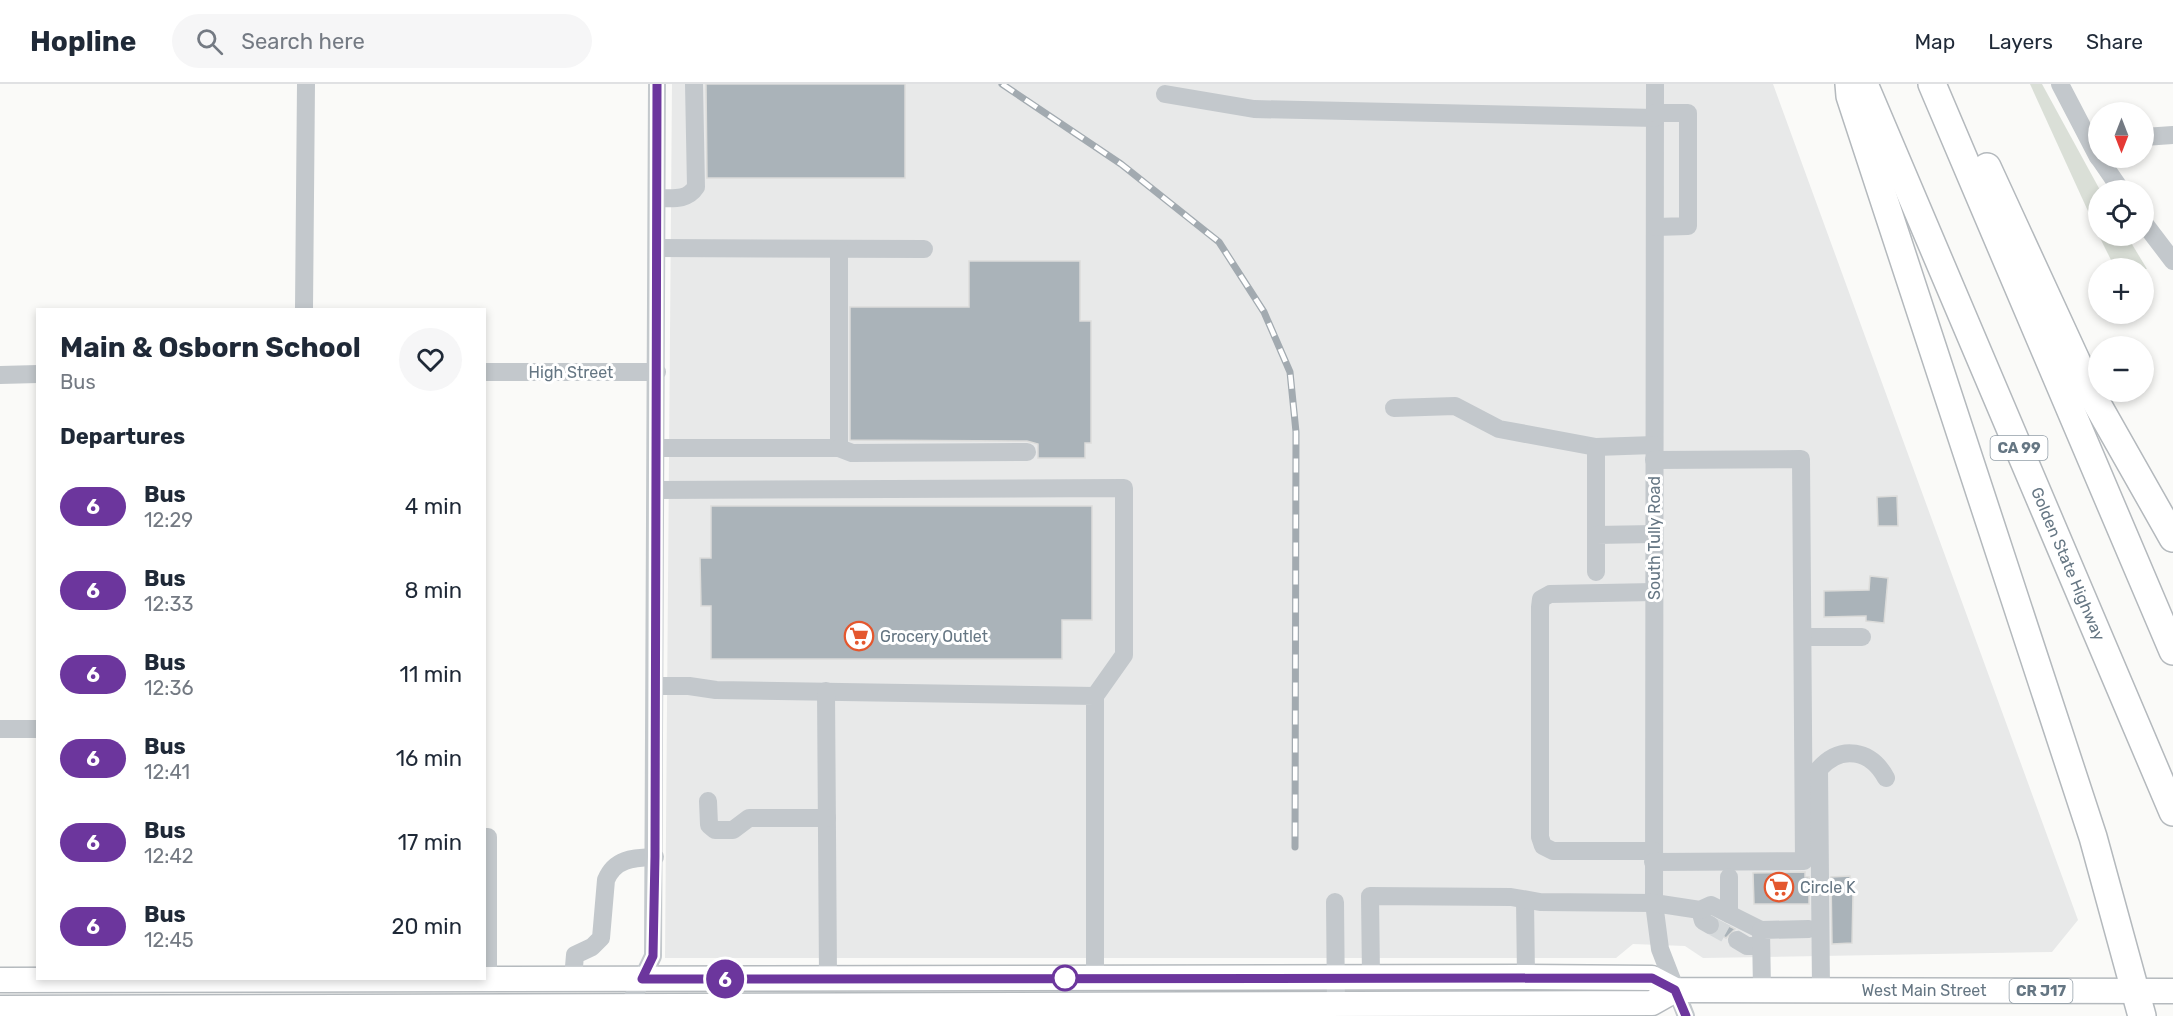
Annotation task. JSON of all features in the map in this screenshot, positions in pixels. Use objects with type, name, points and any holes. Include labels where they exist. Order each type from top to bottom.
[{"type":"highway","points":[[1849,84],[1914,296],[2093,837],[2138,1003]]},
{"type":"highway","name":"Golden State Highway","points":[[1864,84],[2173,812]]},
{"type":"highway","points":[[1936,93],[1968,123],[2092,395],[2173,538]]},
{"type":"highway","points":[[1936,93],[2173,651]]},
{"type":"main road","name":"West Main Street","points":[[488,979],[1652,978],[1675,990],[1821,990],[2138,1003],[2173,991]]},
{"type":"main road","name":"West Main Street","points":[[0,980],[36,980]]},
{"type":"main road","name":"West Main Street","points":[[0,1008],[156,1008],[254,1012],[1286,1011],[1336,1005],[1652,1003],[1675,990]]},
{"type":"street","points":[[304,308],[306,84]]},
{"type":"street","points":[[626,1011],[653,956],[657,84]]},
{"type":"street","points":[[657,198],[691,195],[696,187],[694,84]]},
{"type":"street","name":"South Tully Road","points":[[1655,84],[1654,903],[1658,938],[1686,1016]]},
{"type":"street","points":[[2060,84],[2088,135]]},
{"type":"street","points":[[1165,94],[1254,109],[1655,116],[1688,113],[1688,226],[1656,227]]},
{"type":"street","points":[[2154,138],[2171,139]]},
{"type":"street","points":[[1655,157],[1688,156]]},
{"type":"street","points":[[2154,236],[2173,261]]},
{"type":"street","points":[[657,248],[924,249]]},
{"type":"street","points":[[839,249],[839,448]]},
{"type":"street","name":"High Street","points":[[486,372],[657,372]]},
{"type":"street","points":[[0,375],[36,375]]},
{"type":"street","points":[[1394,408],[1455,406],[1499,429],[1596,447],[1654,453],[1802,459],[1804,861],[1653,857],[1553,851],[1543,846],[1540,837],[1541,599],[1550,594],[1654,592]]},
{"type":"street","points":[[1596,447],[1596,572]]},
{"type":"street","points":[[656,448],[839,448],[852,453],[1027,452]]},
{"type":"street","points":[[656,490],[1124,488],[1124,655],[1095,696],[1095,978]]},
{"type":"street","points":[[1596,535],[1654,534]]},
{"type":"street","points":[[1803,638],[1862,638]]},
{"type":"street","points":[[655,686],[689,686],[716,690],[1095,696]]},
{"type":"street","points":[[826,691],[828,978]]},
{"type":"street","points":[[0,729],[36,729]]},
{"type":"street","points":[[1821,990],[1819,769],[1828,758],[1841,754],[1864,754],[1878,763],[1886,778]]},
{"type":"street","points":[[708,801],[709,825],[715,830],[733,830],[749,818],[827,818]]},
{"type":"street","points":[[486,837],[488,837],[486,895],[488,979]]},
{"type":"street","points":[[573,979],[575,955],[592,947],[601,938],[609,873],[617,864],[628,859],[655,856]]},
{"type":"street","points":[[1729,877],[1729,914]]},
{"type":"street","points":[[1371,978],[1370,896],[1510,897],[1525,900],[1654,903],[1705,917],[1711,905],[1729,914],[1761,938]]},
{"type":"street","points":[[1525,900],[1526,977]]},
{"type":"street","points":[[1335,902],[1336,1005]]},
{"type":"street","points":[[1737,940],[1747,946],[1761,938],[1809,929]]},
{"type":"street","points":[[1761,938],[1762,990]]},
{"type":"street","points":[[156,980],[156,1008]]},
{"type":"shaded area","points":[[672,84],[1773,84],[2078,920],[2052,952],[1703,958],[1685,946],[1633,944],[1616,958],[665,958]]},
{"type":"shaded area","points":[[2030,84],[2042,84],[2095,180],[2088,180],[2088,211]]},
{"type":"shaded area","points":[[2104,246],[2133,246],[2140,258],[2110,258]]},
{"type":"building","points":[[706,84],[905,84],[905,178],[707,178]]},
{"type":"building","points":[[969,261],[1080,261],[1080,321],[1091,321],[1091,443],[1085,443],[1085,458],[1038,458],[1038,444],[1027,441],[850,440],[850,307],[969,307]]},
{"type":"building","points":[[1897,496],[1898,526],[1878,526],[1877,497]]},
{"type":"building","points":[[711,506],[1092,506],[1092,620],[1062,620],[1062,659],[711,659],[711,606],[701,606],[700,558],[711,558]]},
{"type":"building","points":[[1870,576],[1888,578],[1884,623],[1866,621],[1866,616],[1824,617],[1824,591],[1869,590]]},
{"type":"building","name":"Circle K","points":[[1805,872],[1805,877],[1809,877],[1809,904],[1754,904],[1753,873]]},
{"type":"building","points":[[1850,876],[1850,893],[1853,893],[1852,943],[1832,944],[1831,877]]},
{"type":"building","points":[[1721,922],[1735,929],[1726,938],[1717,933]]},
{"type":"tunnel","points":[[1710,925],[1737,940]]},
{"type":"railway","points":[[1002,84],[1121,164],[1219,242],[1264,312],[1290,372],[1296,432],[1295,847]]},
{"type":"bus line","name":"6","points":[[657,84],[655,856],[653,956],[642,979],[1652,978],[1675,990],[1686,1016]]},
{"type":"place","name":"Grocery Outlet","points":[[859,636]]},
{"type":"place","name":"Circle K","points":[[1779,887]]}]
